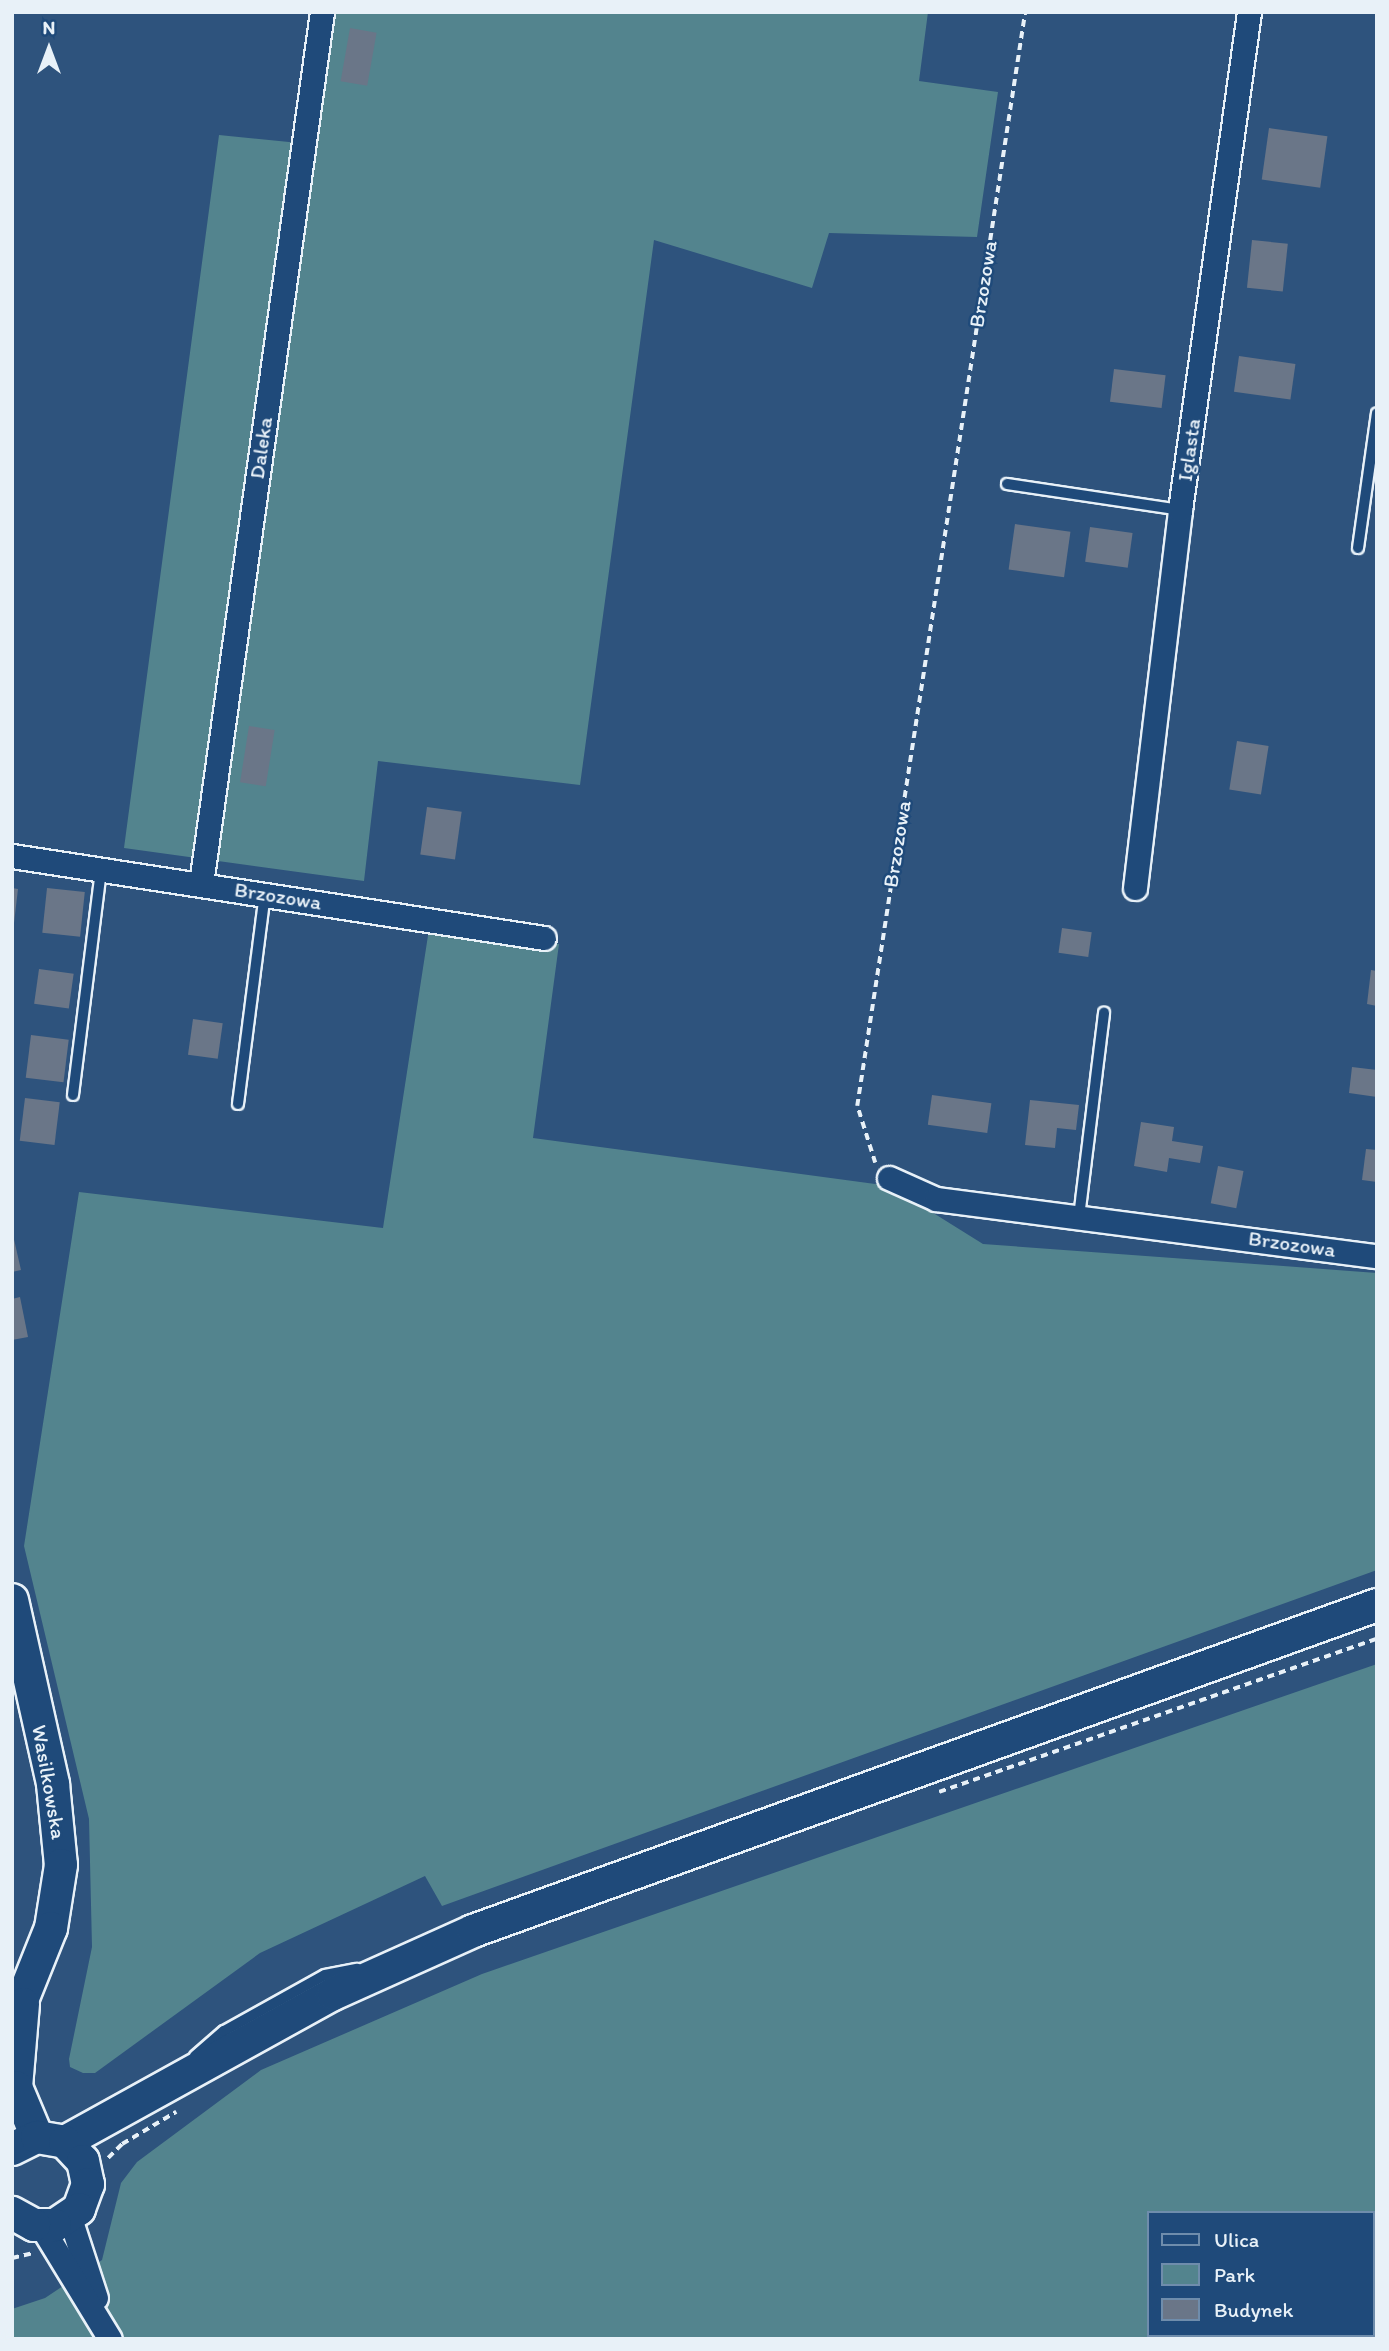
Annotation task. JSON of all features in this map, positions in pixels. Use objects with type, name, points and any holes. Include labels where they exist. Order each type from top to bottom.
[{"type":"main road","name":"Wasilkowska","points":[[12,1600],[60,1829],[61,1864],[51,1928],[16,2009],[16,2087],[38,2143],[95,2169]]},
{"type":"main road","points":[[31,2220],[85,2199],[95,2169],[117,2134],[180,2090],[333,1994],[402,1961],[473,1931],[1377,1605]]},
{"type":"main road","points":[[38,2143],[180,2090]]},
{"type":"street","name":"Daleka","points":[[201,884],[322,12]]},
{"type":"street","name":"Iglasta","points":[[1135,888],[1180,510],[1249,12]]},
{"type":"street","name":"Brzozowa","points":[[12,856],[544,938]]},
{"type":"street","name":"Brzozowa","points":[[889,1178],[936,1199],[1377,1256]]},
{"type":"street","points":[[31,2220],[110,2339]]},
{"type":"street","points":[[31,2220],[87,2277],[116,2339]]},
{"type":"lane","points":[[1358,548],[1377,413]]},
{"type":"lane","points":[[1007,484],[1180,510]]},
{"type":"lane","points":[[73,1095],[101,869]]},
{"type":"lane","points":[[237,1104],[265,894]]},
{"type":"lane","points":[[1079,1217],[1104,1013]]},
{"type":"path","name":"Brzozowa","points":[[889,1178],[872,1159],[857,1106],[1025,12]]},
{"type":"path","points":[[928,1796],[1377,1639]]},
{"type":"path","points":[[95,2169],[180,2090]]},
{"type":"green space","points":[[327,12],[928,12],[919,81],[998,92],[977,237],[829,233],[812,288],[654,240],[580,785],[378,761],[364,881],[124,848],[219,135],[309,144]]},
{"type":"green space","points":[[429,929],[559,944],[533,1138],[890,1186],[983,1244],[1377,1273],[1377,1570],[442,1906],[425,1876],[260,1953],[95,2073],[83,2073],[70,2067],[69,2059],[92,1947],[89,1819],[24,1546],[79,1192],[383,1228]]},
{"type":"green space","points":[[1377,1664],[1377,2339],[12,2339],[12,2309],[45,2298],[102,2260],[121,2183],[137,2162],[261,2070],[482,1974]]},
{"type":"building","points":[[350,28],[377,33],[367,86],[341,81]]},
{"type":"building","points":[[1269,128],[1327,136],[1320,188],[1262,179]]},
{"type":"building","points":[[1252,240],[1288,244],[1283,292],[1247,288]]},
{"type":"building","points":[[1239,356],[1295,364],[1290,400],[1234,392]]},
{"type":"building","points":[[1114,369],[1166,375],[1162,408],[1110,402]]},
{"type":"building","points":[[1015,524],[1070,532],[1064,577],[1009,570]]},
{"type":"building","points":[[1090,527],[1133,533],[1128,568],[1085,562]]},
{"type":"building","points":[[249,726],[275,730],[266,786],[240,782]]},
{"type":"building","points":[[1237,741],[1269,746],[1261,794],[1229,789]]},
{"type":"building","points":[[427,807],[462,812],[455,859],[420,855]]},
{"type":"building","points":[[12,888],[18,889],[14,923],[12,923]]},
{"type":"building","points":[[47,888],[85,892],[80,937],[42,933]]},
{"type":"building","points":[[1062,928],[1092,932],[1088,957],[1059,953]]},
{"type":"building","points":[[39,969],[74,974],[69,1009],[34,1004]]},
{"type":"building","points":[[1371,970],[1377,971],[1377,1006],[1367,1004]]},
{"type":"building","points":[[193,1019],[223,1023],[218,1059],[188,1055]]},
{"type":"building","points":[[31,1035],[69,1040],[63,1082],[26,1078]]},
{"type":"building","points":[[1352,1067],[1377,1070],[1377,1097],[1349,1093]]},
{"type":"building","points":[[932,1095],[991,1103],[987,1133],[928,1125]]},
{"type":"building","points":[[25,1098],[60,1102],[54,1145],[20,1141]]},
{"type":"building","points":[[1030,1100],[1079,1105],[1076,1130],[1057,1128],[1055,1148],[1025,1145]]},
{"type":"building","points":[[1141,1122],[1174,1127],[1172,1141],[1203,1146],[1200,1163],[1169,1158],[1167,1172],[1134,1166]]},
{"type":"building","points":[[1366,1149],[1377,1150],[1377,1182],[1362,1180]]},
{"type":"building","points":[[1218,1166],[1244,1171],[1236,1208],[1211,1203]]},
{"type":"building","points":[[12,1236],[21,1270],[12,1272]]},
{"type":"building","points":[[20,1297],[28,1337],[12,1340],[12,1299]]}]
